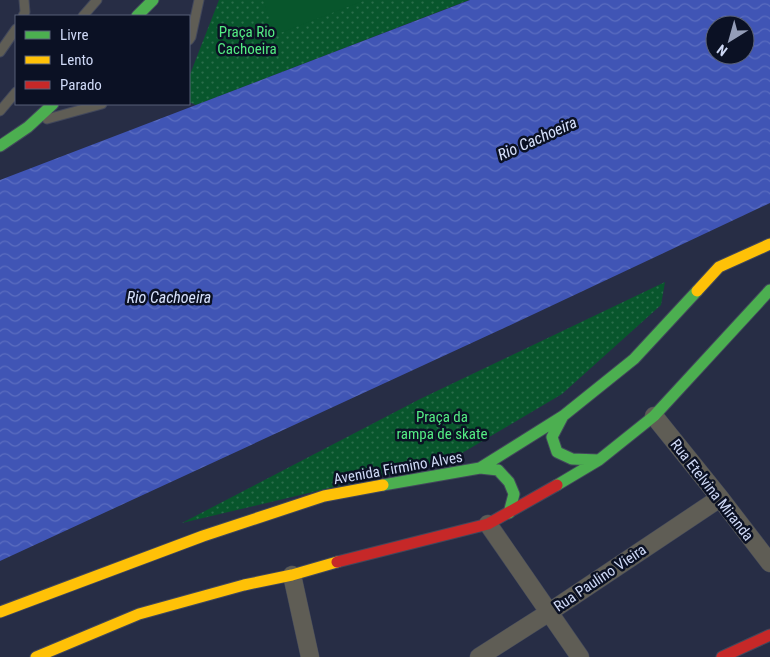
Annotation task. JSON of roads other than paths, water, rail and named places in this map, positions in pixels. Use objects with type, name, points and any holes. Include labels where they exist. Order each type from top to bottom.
[{"type":"main road","points":[[138,15],[153,0]]},
{"type":"main road","points":[[0,146],[16,137],[51,105]]},
{"type":"main road","name":"Avenida Firmino Alves","points":[[0,612],[203,536],[324,496],[480,468],[562,416],[634,359],[719,267],[770,244]]},
{"type":"main road","points":[[36,657],[62,652],[139,614],[244,585],[292,575],[488,524],[599,460],[654,416],[770,290]]},
{"type":"main road","points":[[562,416],[552,437],[557,452],[572,459],[599,460]]},
{"type":"main road","points":[[480,468],[498,470],[509,482],[514,494],[509,513]]},
{"type":"main road","points":[[722,657],[770,634]]},
{"type":"street","name":"Rua Etelvina Miranda","points":[[654,416],[770,563]]},
{"type":"street","name":"Rua Paulino Vieira","points":[[480,657],[720,498]]},
{"type":"street","points":[[488,524],[580,657]]},
{"type":"street","points":[[292,575],[310,657]]},
{"type":"lane","points":[[24,0],[24,15]]},
{"type":"lane","points":[[83,15],[97,0]]},
{"type":"lane","points":[[190,38],[199,0]]},
{"type":"lane","points":[[0,52],[15,30]]},
{"type":"lane","points":[[0,111],[15,93]]},
{"type":"lane","points":[[34,122],[98,105]]},
{"type":"water","name":"Rio Cachoeira","points":[[470,0],[770,0],[770,203],[0,561],[0,180]]},
{"type":"park label","name":"Praça Rio Cachoeira","points":[[247,40]]},
{"type":"park label","name":"Praça da rampa de skate","points":[[442,426]]}]
